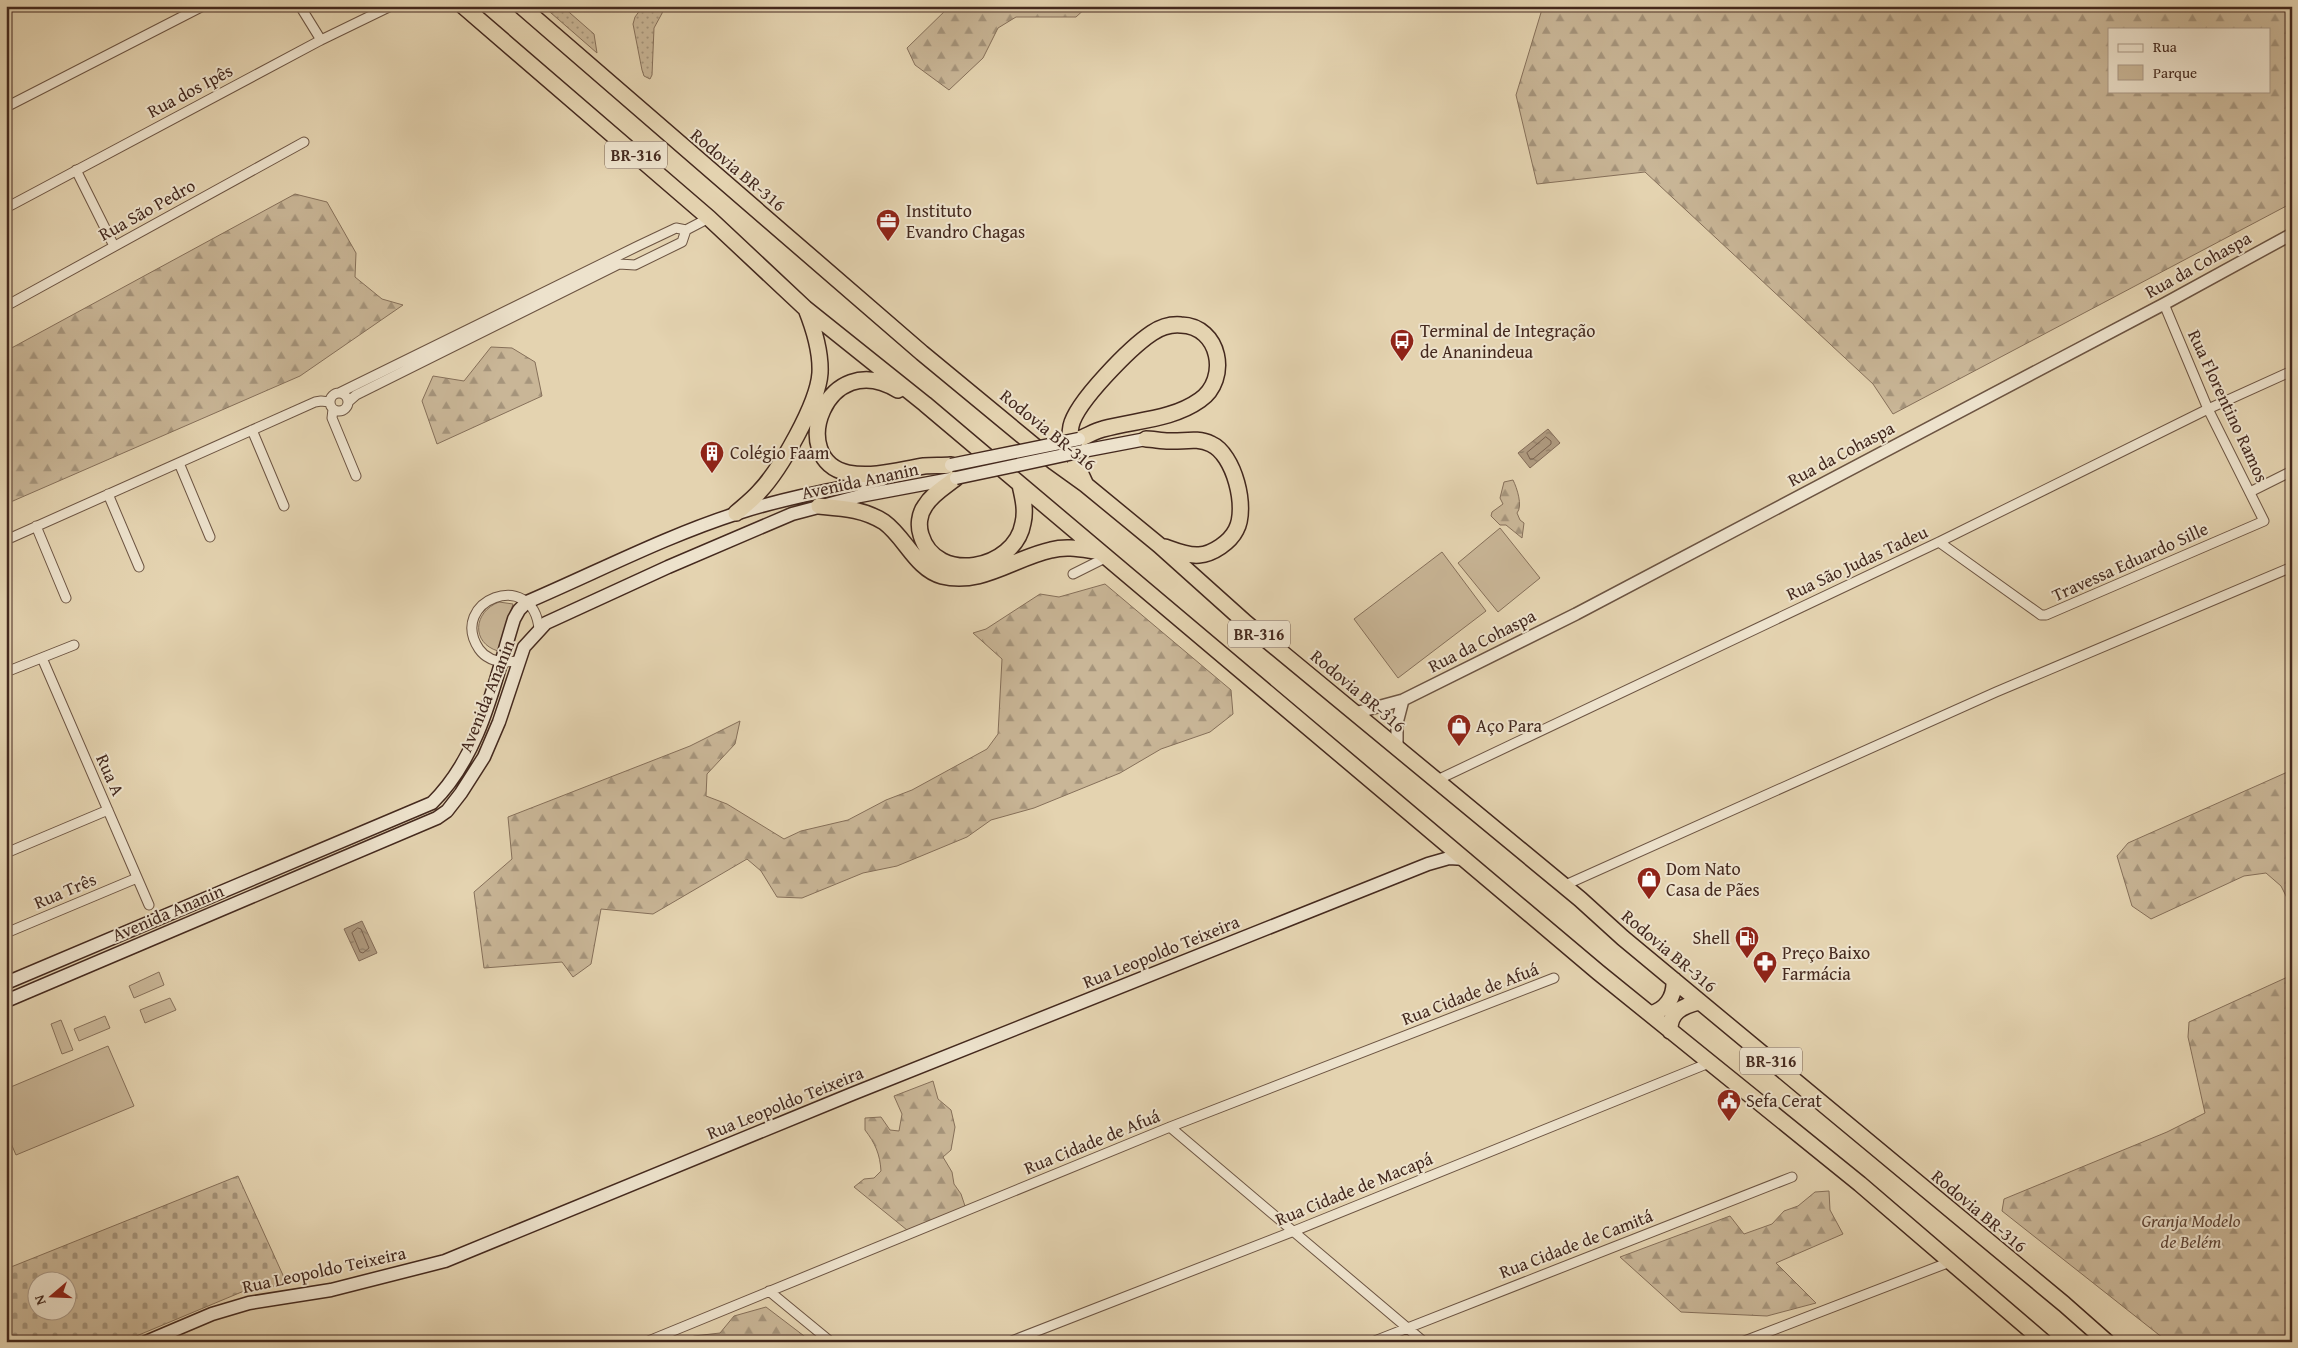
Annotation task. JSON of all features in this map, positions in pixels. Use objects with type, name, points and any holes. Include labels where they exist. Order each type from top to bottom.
[{"type":"highway","name":"BR-316","points":[[463,6],[709,218],[805,308],[925,404],[1101,555],[1466,858],[1709,1064],[1860,1184],[2044,1342]]},
{"type":"highway","name":"Rodovia BR-316","points":[[521,6],[922,353],[1054,462],[1086,485],[1159,545],[1246,623],[2064,1304],[2107,1342]]},
{"type":"highway","points":[[736,514],[760,492],[780,464],[815,396],[820,374],[819,358],[816,337],[805,308]]},
{"type":"highway","points":[[1081,445],[1101,430],[1170,415],[1200,400],[1215,383],[1218,371],[1217,356],[1211,341],[1200,331],[1187,325],[1161,328],[1131,350],[1077,409],[1071,427],[1071,448],[1086,485]]},
{"type":"highway","points":[[925,404],[889,385],[868,379],[844,385],[834,392],[822,411],[817,433],[817,443],[828,462],[846,473],[885,474],[926,466],[953,472],[924,507],[918,526],[924,545],[931,555],[948,565],[968,566],[982,563],[1002,556],[1011,548],[1019,536],[1023,524],[1024,509],[1020,485]]},
{"type":"highway","points":[[1146,438],[1169,441],[1201,440],[1213,444],[1227,459],[1240,497],[1237,529],[1228,540],[1214,551],[1199,555],[1181,553],[1159,545]]},
{"type":"highway","points":[[818,506],[866,512],[884,522],[902,538],[927,569],[940,576],[972,577],[988,574],[1031,556],[1062,548],[1101,555]]},
{"type":"highway","points":[[1650,1014],[1659,1012],[1670,1001],[1674,980]]},
{"type":"highway","points":[[1670,1031],[1671,1021],[1676,1012],[1683,1006],[1699,1002]]},
{"type":"main road","name":"Avenida Ananin","points":[[6,1001],[437,818],[446,811],[461,793],[484,757],[499,722],[517,661],[524,647],[539,629],[554,619],[659,571],[792,514],[818,506],[953,472],[1081,445],[1146,438]]},
{"type":"main road","name":"Avenida Ananin","points":[[6,983],[432,803],[450,783],[466,757],[493,695],[514,619],[527,602],[670,540],[736,514],[798,496],[953,472]]},
{"type":"main road","points":[[1428,864],[1436,853],[1438,836]]},
{"type":"main road","name":"Rua Leopoldo Teixeira","points":[[146,1342],[212,1314],[249,1303],[331,1290],[445,1261],[870,1087],[1428,864],[1449,858],[1466,858]]},
{"type":"street","points":[[6,108],[203,6]]},
{"type":"street","points":[[300,6],[320,40]]},
{"type":"street","name":"Rua dos Ipês","points":[[6,208],[320,40],[391,6]]},
{"type":"street","name":"Rua São Pedro","points":[[6,306],[304,142]]},
{"type":"street","points":[[76,170],[114,246]]},
{"type":"street","points":[[6,540],[314,402],[321,401],[343,410],[356,395],[618,260],[658,237],[676,228],[686,230],[709,218]]},
{"type":"street","points":[[356,476],[332,418],[333,396],[618,260],[635,265],[682,242],[686,230]]},
{"type":"street","name":"Rua da Cohaspa","points":[[1355,713],[1403,700],[1584,609],[2164,304],[2292,234]]},
{"type":"street","points":[[658,237],[664,251]]},
{"type":"street","name":"Rua Florentino Ramos","points":[[2164,304],[2208,409],[2264,521]]},
{"type":"street","name":"Rua São Judas Tadeu","points":[[1435,780],[1939,542],[2208,409],[2292,371]]},
{"type":"street","points":[[339,393],[345,396],[348,402]]},
{"type":"street","points":[[252,430],[284,506]]},
{"type":"street","points":[[179,463],[210,537]]},
{"type":"street","points":[[2250,492],[2292,472]]},
{"type":"street","points":[[108,494],[139,567]]},
{"type":"street","name":"Travessa Eduardo Sille","points":[[1939,542],[2041,615],[2046,615],[2264,521]]},
{"type":"street","points":[[36,526],[66,598]]},
{"type":"street","points":[[1073,574],[1101,555]]},
{"type":"street","points":[[1563,886],[1996,692],[2292,567]]},
{"type":"street","points":[[517,661],[501,662],[482,652],[476,643],[472,628],[474,619],[484,603],[501,595],[510,595],[527,602],[538,619],[539,629]]},
{"type":"street","points":[[6,672],[74,645]]},
{"type":"street","name":"Rua A","points":[[42,658],[148,905]]},
{"type":"street","points":[[1398,748],[1397,723],[1403,700]]},
{"type":"street","points":[[6,853],[108,810]]},
{"type":"street","name":"Rua Três","points":[[6,933],[137,878]]},
{"type":"street","name":"Rua Cidade de Afuá","points":[[653,1341],[769,1291],[1170,1127],[1554,978]]},
{"type":"street","name":"Rua Cidade de Macapá","points":[[1009,1342],[1294,1231],[1709,1064]]},
{"type":"street","points":[[1170,1127],[1424,1342]]},
{"type":"street","name":"Rua Cidade de Camitá","points":[[1372,1342],[1792,1177]]},
{"type":"street","points":[[1742,1342],[1950,1262]]},
{"type":"street","points":[[769,1291],[831,1342]]},
{"type":"green space","points":[[543,6],[562,6],[594,34],[597,53]]},
{"type":"green space","points":[[643,6],[666,6],[654,28],[652,75],[650,79],[644,76],[642,70],[633,24],[635,17]]},
{"type":"green space","points":[[950,6],[1088,6],[1076,17],[1016,17],[998,28],[983,58],[949,90],[915,65],[907,48]]},
{"type":"green space","points":[[1543,6],[2292,6],[2292,203],[1893,414],[1873,384],[1645,172],[1537,184],[1516,95]]},
{"type":"green space","points":[[295,194],[327,202],[356,253],[355,277],[382,299],[403,305],[300,376],[6,504],[6,351]]},
{"type":"green space","points":[[491,347],[512,348],[535,362],[542,396],[437,444],[422,401],[433,376],[464,381]]},
{"type":"green space","points":[[1513,480],[1518,492],[1519,510],[1517,513],[1520,520],[1524,523],[1522,538],[1506,525],[1500,525],[1491,516],[1492,512],[1503,504],[1500,498],[1504,482]]},
{"type":"green space","points":[[1500,528],[1540,578],[1498,612],[1458,563]]},
{"type":"green space","points":[[1442,552],[1486,611],[1398,678],[1354,619]]},
{"type":"green space","points":[[1105,584],[1231,690],[1233,714],[1210,732],[1161,749],[1120,773],[1034,808],[991,820],[967,837],[897,866],[863,873],[802,898],[777,897],[761,871],[747,859],[653,914],[601,909],[591,964],[573,977],[562,962],[484,968],[474,892],[512,859],[508,817],[690,746],[740,721],[735,744],[707,774],[706,796],[727,804],[784,839],[801,831],[848,820],[886,800],[912,790],[987,749],[998,734],[1002,659],[973,633],[986,629],[1040,594],[1059,597]]},
{"type":"green space","points":[[499,602],[513,604],[498,651],[489,647],[483,641],[479,627],[484,613]]},
{"type":"green space","points":[[2292,770],[2292,908],[2281,886],[2266,873],[2244,876],[2151,919],[2132,906],[2117,856],[2128,843]]},
{"type":"green space","points":[[159,972],[164,985],[134,998],[129,986]]},
{"type":"green space","name":"Granja Modelo de Belém","points":[[2292,975],[2292,1342],[2168,1342],[2002,1211],[2004,1199],[2167,1132],[2205,1113],[2188,1037],[2189,1022]]},
{"type":"green space","points":[[170,998],[176,1010],[145,1023],[140,1010]]},
{"type":"green space","points":[[105,1016],[110,1028],[79,1041],[74,1029]]},
{"type":"green space","points":[[61,1020],[73,1050],[62,1054],[51,1024]]},
{"type":"green space","points":[[108,1046],[134,1106],[16,1155],[6,1132],[6,1089]]},
{"type":"green space","points":[[933,1081],[938,1099],[951,1110],[955,1127],[951,1150],[943,1157],[952,1172],[954,1184],[961,1194],[965,1206],[953,1214],[907,1230],[854,1187],[864,1179],[874,1178],[881,1171],[876,1149],[865,1130],[865,1118],[881,1117],[890,1130],[899,1131],[902,1114],[894,1096]]},
{"type":"green space","points":[[238,1176],[287,1284],[244,1291],[122,1342],[6,1342],[6,1269]]},
{"type":"green space","points":[[1829,1191],[1830,1210],[1843,1234],[1776,1263],[1816,1303],[1767,1316],[1681,1312],[1620,1257],[1730,1216],[1744,1234],[1772,1224],[1784,1211],[1798,1206],[1815,1192]]},
{"type":"green space","points":[[766,1307],[812,1342],[681,1342],[694,1336],[720,1333],[734,1316]]},
{"type":"water","points":[[1548,429],[1560,443],[1530,468],[1518,453]]},
{"type":"water","points":[[362,921],[377,953],[359,961],[344,929]]},
{"type":"place","name":"Instituto Evandro Chagas","points":[[888,242]]},
{"type":"place","name":"Terminal de Integração de Ananindeua","points":[[1402,362]]},
{"type":"place","name":"Colégio Faam","points":[[712,474]]},
{"type":"place","name":"Aço Para","points":[[1459,747]]},
{"type":"place","name":"Dom Nato Casa de Pães","points":[[1649,900]]},
{"type":"place","name":"Shell","points":[[1747,959]]},
{"type":"place","name":"Preço Baixo Farmácia","points":[[1765,984]]},
{"type":"place","name":"Sefa Cerat","points":[[1729,1122]]}]
